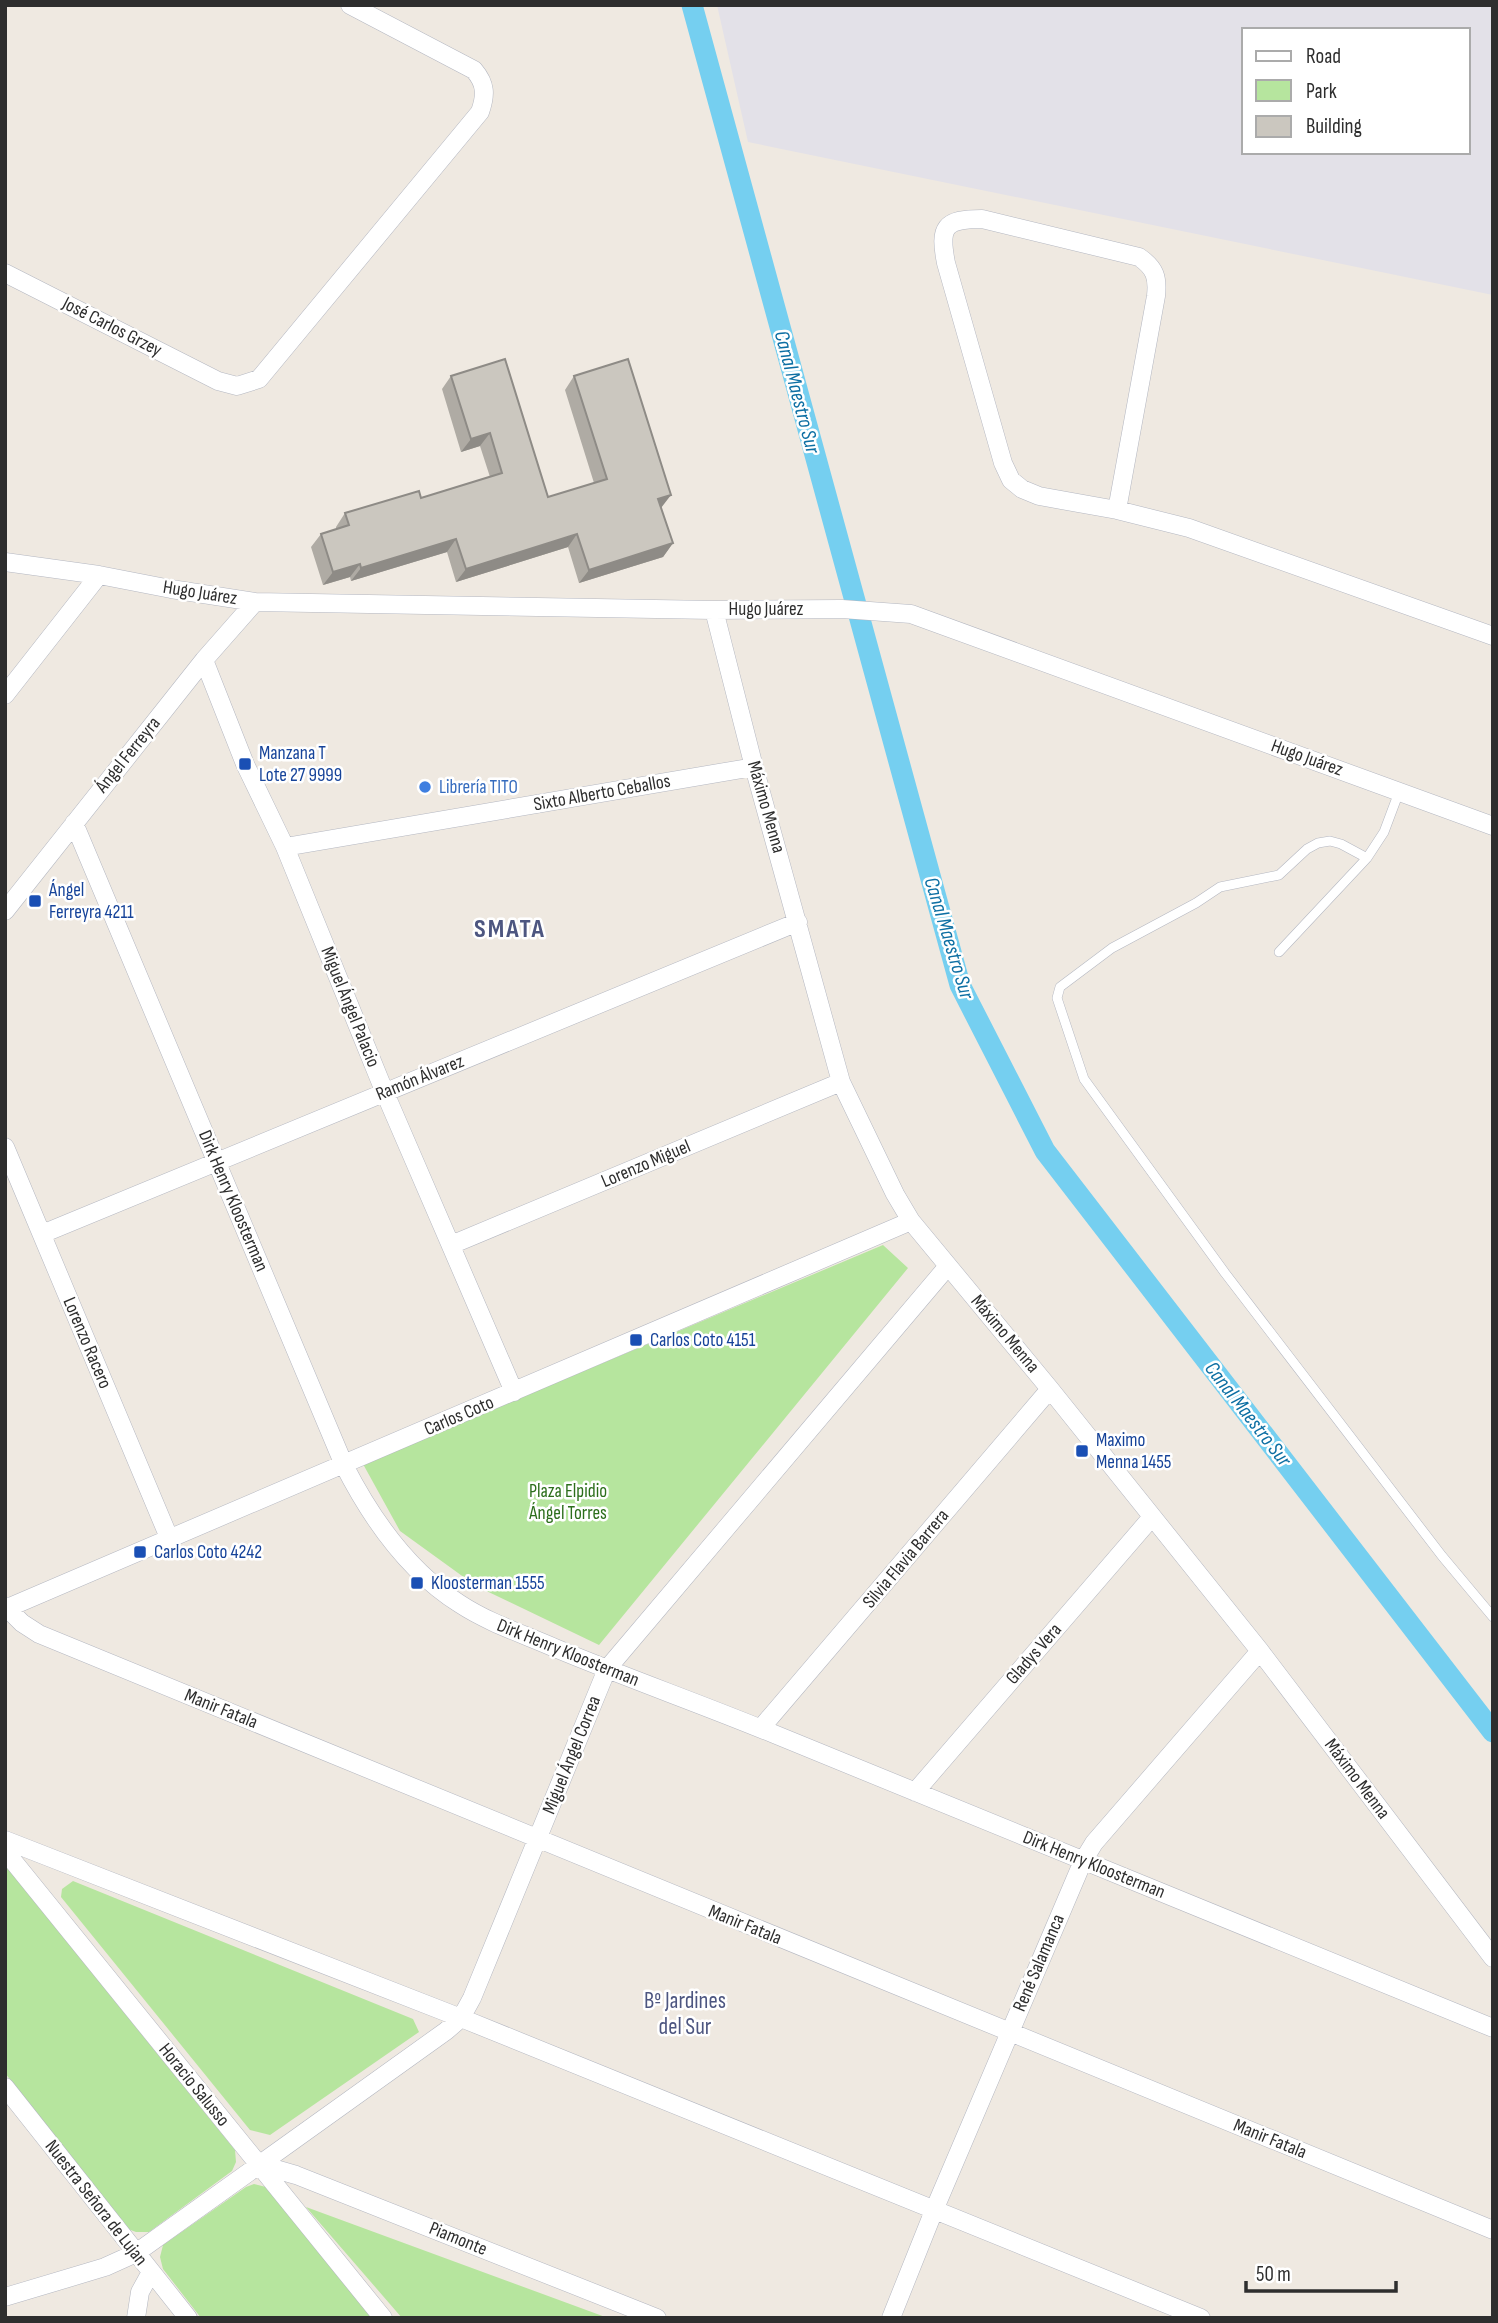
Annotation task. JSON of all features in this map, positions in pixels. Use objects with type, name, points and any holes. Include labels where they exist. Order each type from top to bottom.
[{"type":"street","name":"José Carlos Grzey","points":[[5,273],[218,381],[237,386],[259,379],[480,112],[484,90],[482,79],[474,70],[350,5]]},
{"type":"street","points":[[1117,510],[1156,296],[1158,282],[1154,270],[1139,257],[982,219],[965,219],[952,223],[944,231],[942,241],[946,263],[1003,463],[1011,480],[1039,496],[1117,510],[1189,528],[1493,636]]},
{"type":"street","name":"Hugo Juárez","points":[[5,562],[255,602],[714,610],[842,609],[912,614],[1493,825]]},
{"type":"street","points":[[5,695],[99,575]]},
{"type":"street","name":"Ángel Ferreyra","points":[[5,911],[204,660],[255,602]]},
{"type":"street","name":"Máximo Menna","points":[[714,610],[754,767],[841,1082],[895,1194],[911,1221],[1260,1651],[1493,1958]]},
{"type":"street","name":"Miguel Ángel Palacio","points":[[204,660],[245,764],[285,847],[385,1093],[514,1392]]},
{"type":"street","name":"Sixto Alberto Ceballos","points":[[285,847],[754,767]]},
{"type":"street","name":"Dirk Henry Kloosterman","points":[[74,823],[344,1465],[369,1508],[404,1556],[457,1603],[488,1620],[607,1669],[761,1728],[1493,2028]]},
{"type":"street","name":"Ramón Álvarez","points":[[42,1234],[798,922]]},
{"type":"street","name":"Lorenzo Miguel","points":[[451,1245],[841,1082]]},
{"type":"street","name":"Lorenzo Racero","points":[[5,1147],[170,1540]]},
{"type":"street","name":"Carlos Coto","points":[[6,1608],[911,1221]]},
{"type":"street","name":"Miguel Ángel Correa","points":[[5,2297],[105,2267],[136,2253],[461,2018],[472,1998],[607,1669],[948,1266]]},
{"type":"street","name":"Silvia Flavia Barrera","points":[[761,1728],[1050,1389]]},
{"type":"street","name":"Gladys Vera","points":[[915,1792],[1152,1517]]},
{"type":"street","name":"Manir Fatala","points":[[6,1608],[39,1634],[1493,2230]]},
{"type":"street","name":"René Salamanca","points":[[891,2318],[1083,1861],[1094,1843],[1260,1651]]},
{"type":"street","points":[[5,1840],[461,2018],[1201,2318]]},
{"type":"street","name":"Horacio Salusso","points":[[5,1851],[383,2318]]},
{"type":"street","name":"Nuestra Señora de Lujan","points":[[5,2087],[188,2318]]},
{"type":"street","name":"Piamonte","points":[[258,2164],[296,2175],[657,2318]]},
{"type":"street","points":[[136,2318],[140,2292],[151,2272]]},
{"type":"lane","points":[[1279,952],[1367,858],[1384,832],[1399,792]]},
{"type":"lane","points":[[1367,858],[1341,844],[1330,841],[1318,843],[1307,849],[1279,875],[1220,887],[1196,903],[1111,948],[1060,987],[1057,998],[1084,1079],[1234,1284],[1441,1556],[1493,1617]]},
{"type":"shaded area","points":[[717,5],[1493,5],[1493,295],[748,142]]},
{"type":"green space","name":"Plaza Elpidio Ángel Torres","points":[[883,1245],[908,1268],[599,1645],[476,1586],[400,1531],[363,1464]]},
{"type":"green space","points":[[5,1865],[235,2150],[236,2162],[232,2171],[149,2232],[128,2229],[5,2073]]},
{"type":"green space","points":[[73,1881],[413,2019],[419,2032],[270,2135],[250,2130],[61,1897],[62,1889]]},
{"type":"green space","points":[[254,2184],[266,2187],[373,2318],[201,2318],[163,2269],[160,2257],[163,2245]]},
{"type":"green space","points":[[306,2207],[608,2318],[402,2318]]},
{"type":"building","points":[[505,359],[548,497],[607,479],[574,376],[628,359],[671,495],[658,499],[673,543],[589,570],[577,534],[466,569],[456,539],[361,568],[360,564],[333,572],[321,534],[349,525],[345,513],[419,491],[421,498],[502,473],[490,433],[471,439],[451,376]]},
{"type":"waterway","name":"Canal Maestro Sur","points":[[692,5],[960,985],[1045,1151],[1493,1732]]},
{"type":"place","name":"Manzana T Lote 27 9999","points":[[245,764]]},
{"type":"place","name":"Librería TITO","points":[[425,787]]},
{"type":"place","name":"Ángel Ferreyra 4211","points":[[35,901]]},
{"type":"place","name":"Carlos Coto 4151","points":[[636,1340]]},
{"type":"place","name":"Maximo Menna 1455","points":[[1082,1451]]},
{"type":"place","name":"Carlos Coto 4242","points":[[140,1552]]},
{"type":"place","name":"Kloosterman 1555","points":[[417,1583]]},
{"type":"district","name":"SMATA","points":[[510,929]]},
{"type":"district","name":"Bº Jardines del Sur","points":[[685,2014]]}]
